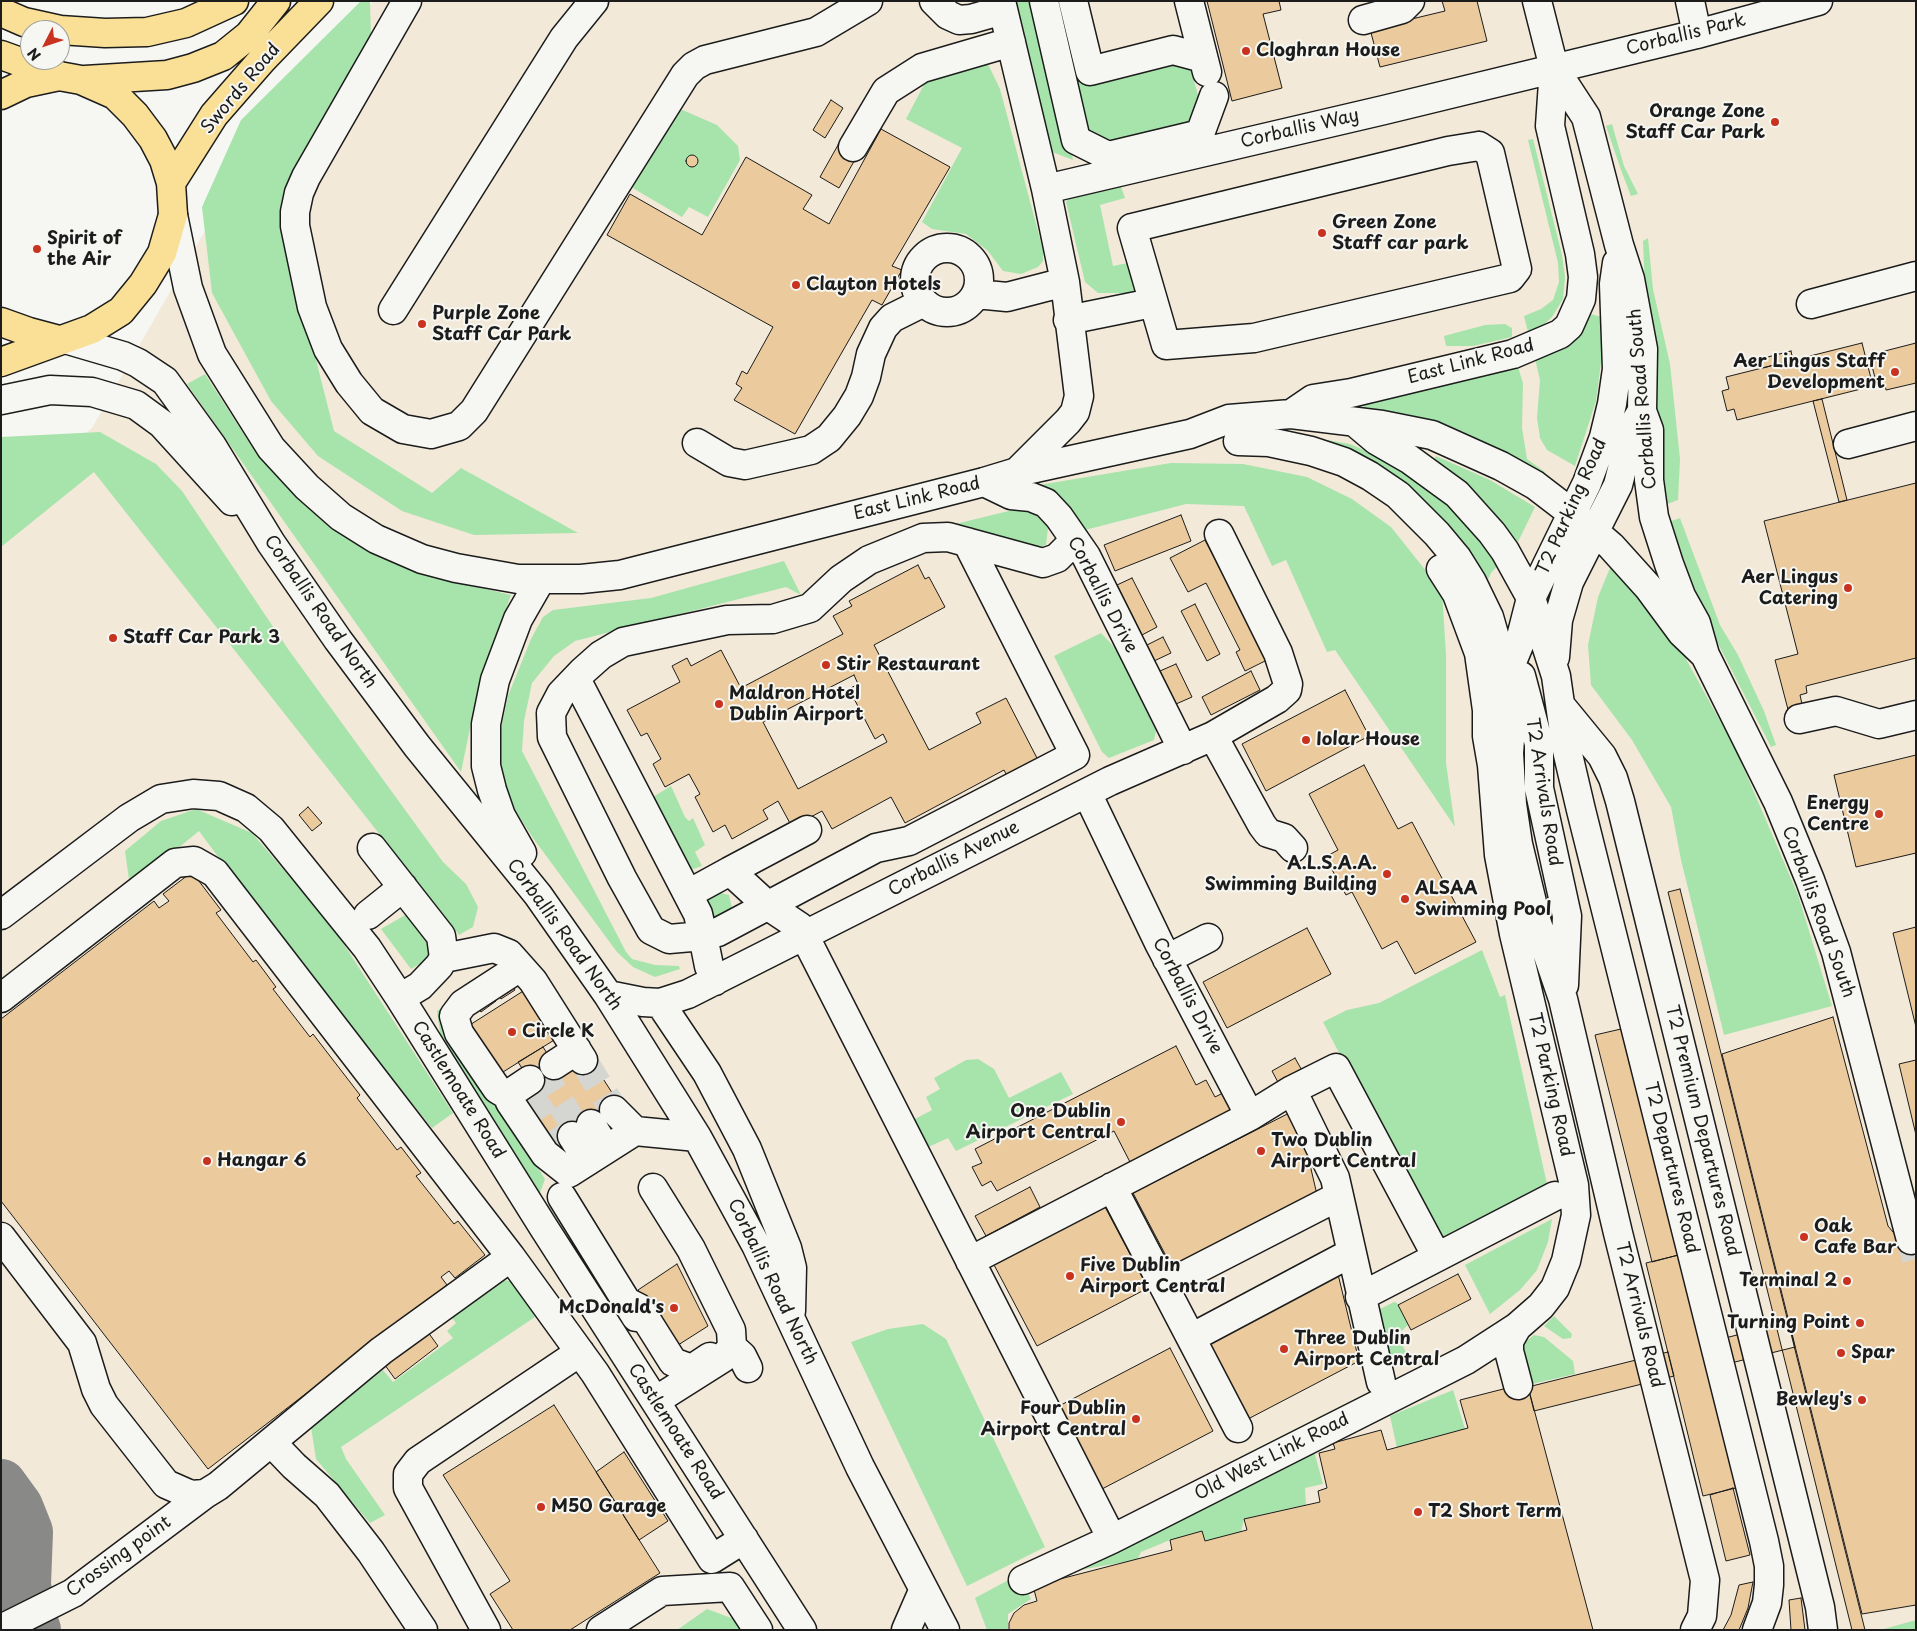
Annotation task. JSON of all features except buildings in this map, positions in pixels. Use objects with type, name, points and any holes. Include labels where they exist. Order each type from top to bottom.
[{"type":"main road","points":[[1,12],[24,22],[60,30],[105,33],[147,32],[186,23],[234,1]]},
{"type":"main road","name":"Swords Road","points":[[70,78],[167,75],[193,68],[223,56],[249,35],[276,1]]},
{"type":"main road","name":"Swords Road","points":[[171,183],[214,115],[262,60],[319,1]]},
{"type":"main road","points":[[1,55],[115,95],[135,114],[153,139],[164,160],[171,183],[173,215],[162,252],[143,284],[121,311],[92,329],[1,362]]},
{"type":"main road","points":[[1,95],[26,83],[70,78]]},
{"type":"main road","points":[[1,322],[29,332],[62,339]]},
{"type":"street","points":[[407,1],[306,177],[299,193],[295,212],[295,226],[312,307],[328,349],[349,383],[372,411],[402,429],[431,434],[459,426],[474,411],[685,75],[694,66],[705,60],[816,32],[868,1]]},
{"type":"street","points":[[393,310],[564,38],[594,1]]},
{"type":"street","points":[[934,1],[948,15],[959,20],[971,19],[1002,6],[1046,189],[1065,282],[1068,320],[1078,376],[1079,396],[1075,412],[1061,430],[1018,472]]},
{"type":"street","points":[[1044,1],[1076,140],[1108,156],[1200,134],[1214,96]]},
{"type":"street","points":[[1073,1],[1090,71],[1173,50],[1203,58]]},
{"type":"street","points":[[1189,1],[1225,146]]},
{"type":"street","points":[[1362,20],[1402,9],[1410,1]]},
{"type":"street","name":"Corballis Road South","points":[[1537,1],[1554,68],[1586,116],[1619,245],[1630,279],[1638,316],[1642,349],[1642,412],[1649,430],[1650,480],[1654,517],[1675,580],[1696,623],[1705,655],[1778,802],[1810,880],[1836,952],[1911,1240]]},
{"type":"street","points":[[1690,1],[1697,34]]},
{"type":"street","name":"Corballis Park","points":[[1554,68],[1697,34],[1818,1]]},
{"type":"street","points":[[853,147],[886,91],[922,68],[1010,42]]},
{"type":"street","name":"Corballis Way","points":[[1046,189],[1225,146],[1342,110],[1554,68]]},
{"type":"street","name":"East Link Road","points":[[1291,414],[1313,399],[1351,393],[1514,354],[1560,334],[1568,326],[1581,298],[1583,277],[1580,254],[1550,126],[1554,68]]},
{"type":"street","points":[[1479,146],[1490,153],[1517,269],[1510,278],[1254,338],[1166,345],[1152,304],[1132,228],[1448,151],[1479,146]]},
{"type":"street","name":"East Link Road","points":[[173,215],[188,288],[212,354],[271,448],[307,487],[341,517],[376,539],[422,559],[456,568],[518,579],[620,575],[1018,472],[1190,434],[1229,419],[1291,414],[1355,422],[1432,435],[1463,448],[1535,485],[1571,513]]},
{"type":"street","name":"T2 Parking Road","points":[[1492,765],[1500,700],[1506,674],[1518,645],[1531,598],[1591,474],[1612,404],[1617,369],[1614,284],[1619,245]]},
{"type":"street","points":[[947,248],[957,249],[967,254],[979,272],[979,283],[976,294],[971,302],[953,311],[933,308],[924,302],[916,284],[916,274],[920,264],[927,255],[947,248]]},
{"type":"street","points":[[1811,304],[1916,276]]},
{"type":"street","points":[[976,294],[1007,297],[1065,282]]},
{"type":"street","points":[[697,443],[729,462],[745,464],[811,450],[829,438],[852,410],[860,396],[871,354],[883,328],[899,314],[924,302]]},
{"type":"street","points":[[1068,320],[1152,304]]},
{"type":"street","name":"Corballis Road North","points":[[62,339],[138,362],[165,381],[212,446],[271,543],[383,702],[538,895],[608,995],[697,1137],[756,1245],[860,1467],[945,1630]]},
{"type":"street","points":[[1,400],[50,390],[92,392],[136,406],[162,424],[271,543]]},
{"type":"street","points":[[1556,676],[1555,646],[1563,598],[1594,531],[1618,486],[1633,426],[1642,412]]},
{"type":"street","points":[[1355,422],[1376,440],[1409,459],[1457,494],[1492,533],[1531,598],[1556,676]]},
{"type":"street","points":[[1848,444],[1916,426]]},
{"type":"street","name":"T2 Parking Road","points":[[1190,434],[1238,441],[1265,454],[1331,474],[1354,486],[1380,504],[1421,542],[1457,594],[1479,653],[1487,710],[1487,736],[1492,765],[1503,875],[1514,934],[1574,1185],[1576,1215],[1566,1261],[1555,1288],[1541,1306],[1513,1329],[1509,1341],[1512,1387]]},
{"type":"street","name":"T2 Arrivals Road","points":[[1238,441],[1269,442],[1311,451],[1344,462],[1370,476],[1398,495],[1437,534],[1472,582],[1489,617],[1513,700],[1509,753],[1512,804],[1518,844],[1537,923],[1563,999],[1622,1249],[1705,1580],[1702,1616],[1695,1630]]},
{"type":"street","name":"Corballis Drive","points":[[984,482],[1011,495],[1031,497],[1046,503],[1059,517],[1086,556],[1182,750]]},
{"type":"street","name":"Corballis Road South","points":[[1571,513],[1594,531],[1633,570],[1682,633],[1705,655]]},
{"type":"street","name":"Corballis Avenue","points":[[608,995],[643,1002],[660,1003],[688,994],[1124,774],[1213,736],[1277,699],[1287,690],[1288,684],[1278,654],[1219,534]]},
{"type":"street","points":[[967,542],[1075,755],[909,842],[876,848],[718,932],[703,936],[669,939],[651,930],[586,808],[552,737],[551,714],[561,694],[602,655],[622,642],[727,620],[774,620],[810,608],[841,579],[869,560],[923,538],[948,537],[967,542],[1043,563],[1057,558],[1074,540]]},
{"type":"street","points":[[538,895],[521,850],[501,816],[492,790],[486,766],[485,740],[486,724],[496,680],[518,619],[541,579]]},
{"type":"street","name":"T2 Arrivals Road","points":[[1518,645],[1521,676],[1539,744],[1539,788],[1566,916],[1563,999]]},
{"type":"street","name":"T2 Premium Departures Road","points":[[1556,676],[1561,706],[1602,756],[1613,778],[1620,801],[1818,1598],[1823,1630]]},
{"type":"street","points":[[576,679],[698,914],[707,960],[715,981]]},
{"type":"street","name":"T2 Departures Road","points":[[1561,706],[1566,746],[1581,810],[1769,1566],[1767,1603],[1757,1630]]},
{"type":"street","points":[[1799,719],[1836,711],[1879,724],[1916,715]]},
{"type":"street","points":[[1213,736],[1262,825],[1268,833],[1284,838],[1294,848]]},
{"type":"street","name":"Corballis Drive","points":[[1087,793],[1167,960],[1250,1116]]},
{"type":"street","name":"Castlemoate Road","points":[[1,915],[129,818],[161,799],[193,794],[219,796],[246,808],[271,829],[366,948],[400,998],[558,1250],[802,1630]]},
{"type":"street","points":[[688,894],[807,830]]},
{"type":"street","points":[[372,848],[441,936],[444,958],[439,966],[420,986],[400,998]]},
{"type":"street","points":[[1,998],[175,863],[194,861],[215,874],[512,1257],[580,1352],[712,1559],[744,1539]]},
{"type":"street","points":[[730,871],[768,905],[800,927],[851,1050],[970,1261],[1112,1539]]},
{"type":"street","points":[[368,915],[403,887]]},
{"type":"street","points":[[1167,960],[1208,938]]},
{"type":"street","points":[[444,958],[494,948],[509,954],[533,982],[568,1063]]},
{"type":"street","points":[[520,967],[464,1004],[454,1016],[459,1033],[497,1090],[507,1095],[522,1090],[510,1102],[544,1154],[594,1159],[697,1137]]},
{"type":"street","points":[[660,1003],[682,1032],[722,1100],[747,1149],[787,1248],[792,1268],[791,1317]]},
{"type":"street","points":[[970,1261],[1250,1116],[1284,1094],[1336,1068],[1438,1257]]},
{"type":"street","points":[[1284,1094],[1335,1178],[1360,1297],[1381,1382]]},
{"type":"street","points":[[594,1159],[582,1130],[594,1159],[584,1233],[667,1369],[689,1392]]},
{"type":"street","points":[[536,1214],[594,1159]]},
{"type":"street","points":[[1112,1187],[1238,1428]]},
{"type":"street","points":[[653,1188],[691,1249],[731,1330],[740,1357],[723,1358],[689,1392],[655,1401]]},
{"type":"street","points":[[1164,1286],[1339,1196]]},
{"type":"street","points":[[1360,1297],[1555,1196]]},
{"type":"street","points":[[627,1302],[639,1308],[670,1357],[681,1366],[695,1367],[718,1353],[724,1338],[722,1330],[687,1261],[679,1229]]},
{"type":"street","points":[[558,1250],[584,1233]]},
{"type":"street","points":[[1,1237],[74,1330],[82,1344],[96,1389],[104,1405],[156,1473],[166,1484],[176,1490],[191,1495],[205,1494]]},
{"type":"street","points":[[1191,1338],[1351,1253]]},
{"type":"street","name":"Crossing point","points":[[1,1629],[73,1593],[218,1486],[381,1351],[512,1257]]},
{"type":"street","name":"Old West Link Road","points":[[1023,1580],[1112,1539],[1466,1360],[1513,1329]]},
{"type":"street","points":[[486,1630],[408,1488],[408,1474],[418,1461],[580,1352]]},
{"type":"street","points":[[271,1442],[327,1495],[371,1552],[423,1630]]},
{"type":"street","points":[[601,1630],[662,1591],[730,1587],[758,1630]]},
{"type":"street","points":[[906,1630],[923,1591]]},
{"type":"shaded area","points":[[374,1],[1916,1],[1916,1630],[1,1630],[1,506],[92,428],[281,98]]},
{"type":"green space","points":[[361,1],[370,1],[371,37],[305,157],[280,217],[334,431],[432,493],[461,468],[578,533],[474,535],[402,511],[318,456],[271,401],[212,293],[202,207],[241,120]]},
{"type":"green space","points":[[1011,1],[1039,1],[1054,60],[1073,160],[1047,150]]},
{"type":"green space","points":[[985,58],[1000,89],[1043,250],[1043,261],[1038,267],[1021,274],[1003,271],[988,251],[966,234],[932,229],[922,222],[962,148],[906,119],[928,77]]},
{"type":"green space","points":[[1171,61],[1184,63],[1191,70],[1203,113],[1198,124],[1108,151],[1079,138],[1067,85]]},
{"type":"green space","points":[[678,108],[717,125],[738,146],[740,160],[708,217],[689,207],[682,217],[631,187]]},
{"type":"green space","points":[[1612,124],[1624,166],[1638,194],[1631,196],[1621,170],[1606,126]]},
{"type":"green space","points":[[1533,139],[1562,255],[1565,277],[1563,299],[1552,317],[1539,329],[1528,332],[1524,316],[1541,309],[1553,300],[1559,282],[1558,263],[1528,140]]},
{"type":"green space","points":[[1119,181],[1125,198],[1100,205],[1113,266],[1132,262],[1137,293],[1098,293],[1085,282],[1066,202],[1074,192]]},
{"type":"green space","points":[[1648,238],[1653,289],[1670,364],[1680,459],[1678,500],[1662,506],[1656,421],[1657,368],[1645,291],[1643,241]]},
{"type":"green space","points":[[1590,314],[1602,317],[1602,355],[1596,401],[1575,466],[1547,450],[1540,438],[1537,418],[1540,380],[1534,354],[1580,329]]},
{"type":"green space","points":[[1505,324],[1512,328],[1512,337],[1473,346],[1446,346],[1444,336],[1485,325]]},
{"type":"green space","points":[[1517,364],[1523,383],[1522,428],[1527,459],[1545,472],[1541,478],[1408,417],[1364,408],[1361,402]]},
{"type":"green space","points":[[205,374],[256,453],[327,521],[422,574],[511,595],[479,685],[461,772],[187,384]]},
{"type":"green space","points":[[100,432],[156,464],[182,491],[288,649],[443,862],[466,884],[478,907],[473,927],[459,935],[94,472],[1,547],[1,437]]},
{"type":"green space","points":[[1321,439],[1350,444],[1397,464],[1443,498],[1475,531],[1498,565],[1491,573],[1487,582],[1495,603],[1351,452]]},
{"type":"green space","points":[[1436,456],[1490,480],[1535,507],[1518,542],[1490,508],[1463,480],[1434,459]]},
{"type":"green space","points":[[1171,463],[1243,464],[1307,477],[1352,499],[1391,527],[1442,591],[1446,655],[1446,763],[1455,827],[1335,650],[1327,652],[1286,560],[1272,566],[1244,506],[1186,504],[1085,530],[1067,505],[1039,485]]},
{"type":"green space","points":[[1021,508],[1037,516],[1048,528],[1046,545],[1036,548],[943,527]]},
{"type":"green space","points":[[1680,518],[1720,625],[1738,655],[1764,711],[1776,745],[1771,747],[1687,583],[1666,523]]},
{"type":"green space","points":[[784,561],[801,595],[786,587],[575,641],[554,656],[532,683],[524,721],[522,751],[626,952],[632,959],[655,965],[679,966],[680,969],[655,977],[633,967],[617,952],[533,838],[508,799],[502,775],[499,738],[508,696],[531,639],[543,617],[553,610],[651,598]]},
{"type":"green space","points":[[1612,563],[1675,639],[1736,750],[1798,895],[1832,1006],[1724,1035],[1681,860],[1671,807],[1632,740],[1591,685],[1588,645],[1598,597]]},
{"type":"green space","points":[[1101,633],[1117,650],[1156,731],[1154,740],[1109,758],[1102,752],[1054,656]]},
{"type":"green space","points":[[671,786],[685,817],[689,821],[693,818],[705,845],[695,852],[702,866],[690,870],[648,800]]},
{"type":"green space","points":[[196,809],[252,833],[332,926],[453,1113],[432,1128],[286,948],[199,831],[130,887],[125,851],[161,821]]},
{"type":"green space","points":[[717,892],[729,895],[733,912],[717,920],[706,910],[707,901]]},
{"type":"green space","points":[[407,914],[432,946],[425,961],[411,969],[381,929]]},
{"type":"green space","points":[[1482,950],[1500,997],[1505,995],[1547,1184],[1436,1240],[1323,1022],[1347,1010],[1379,1003]]},
{"type":"green space","points":[[457,996],[457,1040],[545,1179],[537,1201],[442,1047],[437,1011]]},
{"type":"green space","points":[[978,1059],[994,1069],[1009,1098],[1061,1072],[1073,1094],[956,1151],[948,1138],[924,1149],[909,1122],[932,1110],[926,1097],[940,1089],[934,1078],[966,1060]]},
{"type":"green space","points":[[1552,1219],[1548,1242],[1537,1270],[1520,1290],[1490,1314],[1465,1265]]},
{"type":"green space","points":[[494,1279],[510,1281],[529,1303],[535,1317],[341,1447],[346,1459],[385,1515],[370,1523],[316,1459],[311,1427],[383,1370],[393,1382],[453,1338],[447,1331],[456,1323],[448,1313]]},
{"type":"green space","points":[[1394,1302],[1397,1303],[1408,1325],[1397,1335],[1409,1358],[1390,1363],[1378,1310]]},
{"type":"green space","points":[[1554,1316],[1572,1334],[1571,1338],[1563,1339],[1544,1326]]},
{"type":"green space","points":[[923,1324],[946,1339],[1045,1547],[967,1586],[851,1342],[888,1329]]},
{"type":"green space","points":[[1534,1335],[1544,1337],[1573,1361],[1575,1374],[1528,1385],[1521,1356],[1524,1343]]},
{"type":"green space","points":[[1453,1390],[1465,1429],[1397,1448],[1390,1416]]},
{"type":"green space","points":[[1312,1444],[1323,1484],[1305,1488],[1306,1505],[1244,1519],[1241,1532],[1205,1541],[1201,1531],[1170,1540],[1141,1552],[1137,1560],[1056,1574]]},
{"type":"green space","points":[[1018,1575],[1031,1599],[1008,1614],[1008,1630],[987,1630],[975,1598]]},
{"type":"green space","points":[[707,1609],[734,1619],[741,1630],[677,1630]]},
{"type":"green space","points":[[1916,1620],[1916,1630],[1880,1630]]},
{"type":"taxiway","points":[[1,1485],[17,1507],[27,1532],[25,1584],[29,1615],[35,1630]]},
{"type":"tunnel","points":[[583,1060],[614,1110]]},
{"type":"tunnel","points":[[552,1066],[548,1083],[579,1132]]},
{"type":"tunnel","points":[[529,1094],[562,1143]]},
{"type":"tunnel","points":[[1911,1240],[1916,1259]]},
{"type":"place","name":"Cloghran House","points":[[1246,51]]},
{"type":"place","name":"Orange Zone Staff Car Park","points":[[1775,122]]},
{"type":"place","name":"Green Zone Staff car park","points":[[1322,233]]},
{"type":"place","name":"Spirit of the Air","points":[[37,249]]},
{"type":"place","name":"Clayton Hotels","points":[[796,285]]},
{"type":"place","name":"Purple Zone Staff Car Park","points":[[422,324]]},
{"type":"place","name":"Aer Lingus Staff Development","points":[[1895,372]]},
{"type":"place","name":"Aer Lingus Catering","points":[[1848,588]]},
{"type":"place","name":"Staff Car Park 3","points":[[113,638]]},
{"type":"place","name":"Stir Restaurant","points":[[826,665]]},
{"type":"place","name":"Maldron Hotel Dublin Airport","points":[[719,704]]},
{"type":"place","name":"Iolar House","points":[[1306,740]]},
{"type":"place","name":"Energy Centre","points":[[1879,814]]},
{"type":"place","name":"A.L.S.A.A. Swimming Building","points":[[1387,874]]},
{"type":"place","name":"ALSAA Swimming Pool","points":[[1405,899]]},
{"type":"place","name":"Circle K","points":[[512,1032]]},
{"type":"place","name":"One Dublin Airport Central","points":[[1121,1122]]},
{"type":"place","name":"Two Dublin Airport Central","points":[[1261,1151]]},
{"type":"place","name":"Hangar 6","points":[[207,1161]]},
{"type":"place","name":"Oak Cafe Bar","points":[[1804,1237]]},
{"type":"place","name":"Five Dublin Airport Central","points":[[1070,1276]]},
{"type":"place","name":"Terminal 2","points":[[1847,1281]]},
{"type":"place","name":"McDonald's","points":[[674,1308]]},
{"type":"place","name":"Turning Point","points":[[1860,1323]]},
{"type":"place","name":"Three Dublin Airport Central","points":[[1284,1349]]},
{"type":"place","name":"Spar","points":[[1841,1353]]},
{"type":"place","name":"Bewley's","points":[[1862,1400]]},
{"type":"place","name":"Four Dublin Airport Central","points":[[1136,1419]]},
{"type":"place","name":"M50 Garage","points":[[541,1507]]},
{"type":"place","name":"T2 Short Term","points":[[1418,1512]]}]
